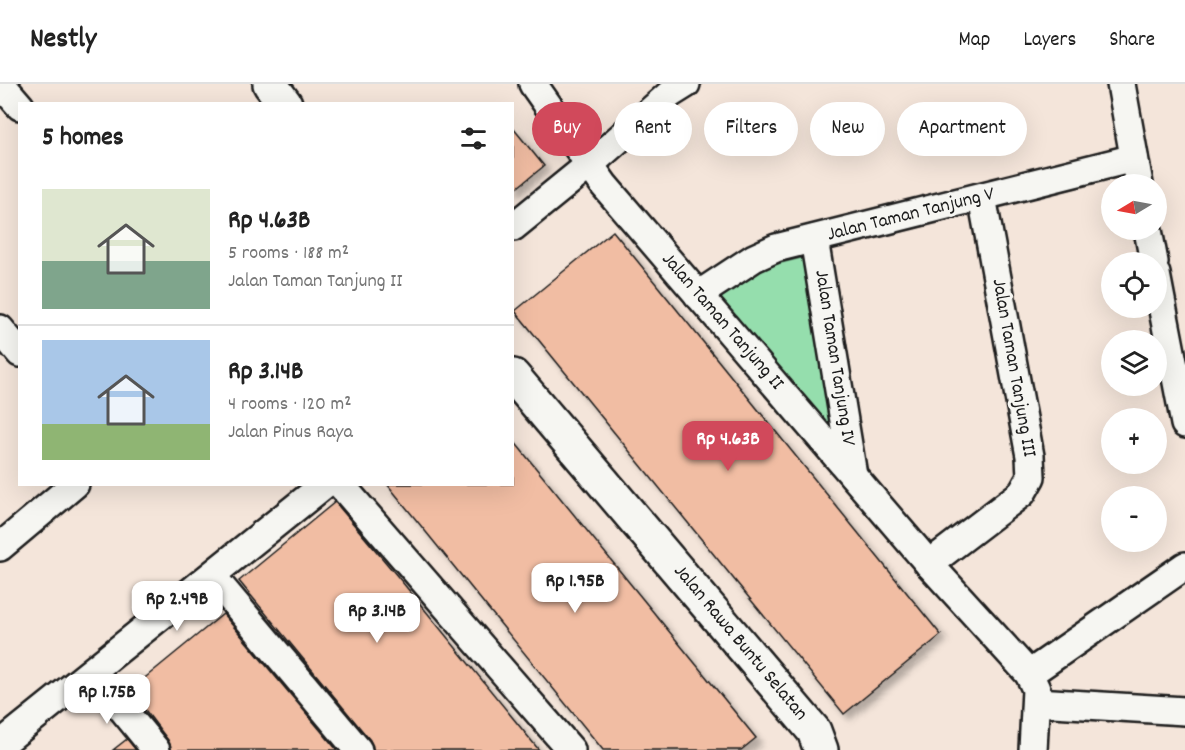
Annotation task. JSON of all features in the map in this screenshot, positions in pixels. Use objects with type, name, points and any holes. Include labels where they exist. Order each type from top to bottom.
[{"type":"street","points":[[1,84],[18,104]]},
{"type":"street","points":[[270,84],[284,102]]},
{"type":"street","name":"Jalan Taman Tanjung II","points":[[533,84],[568,132],[588,166],[929,564],[1029,674],[1036,689],[1033,750]]},
{"type":"street","points":[[514,225],[588,166],[670,94],[686,84]]},
{"type":"street","points":[[1121,84],[1137,174]]},
{"type":"street","name":"Jalan Taman Tanjung V","points":[[698,295],[754,258],[776,248],[1134,158]]},
{"type":"street","name":"Jalan Taman Tanjung III","points":[[929,564],[1022,493],[1031,477],[1030,456],[982,197]]},
{"type":"street","name":"Jalan Taman Tanjung IV","points":[[814,239],[853,476]]},
{"type":"street","points":[[1165,318],[1185,424]]},
{"type":"street","points":[[0,329],[18,351]]},
{"type":"street","name":"Jalan Rawa Buntu Selatan","points":[[514,377],[814,730],[821,750]]},
{"type":"street","points":[[0,547],[73,486]]},
{"type":"street","points":[[0,745],[323,486]]},
{"type":"street","points":[[342,486],[571,750]]},
{"type":"street","points":[[1029,674],[1185,566]]},
{"type":"street","points":[[212,576],[358,750]]},
{"type":"street","points":[[92,672],[156,750]]},
{"type":"street","points":[[1036,702],[1185,711]]},
{"type":"green space","points":[[809,256],[839,442],[717,301],[753,270]]},
{"type":"building","points":[[514,129],[532,151],[532,156],[536,156],[544,166],[514,190]]},
{"type":"building","points":[[613,231],[941,635],[844,714],[515,311]]},
{"type":"building","points":[[514,441],[756,738],[741,750],[603,750],[389,486],[514,486]]},
{"type":"building","points":[[335,502],[539,750],[373,750],[370,740],[239,581]]},
{"type":"building","points":[[223,614],[337,750],[171,750],[168,740],[130,690]]},
{"type":"building","points":[[127,739],[136,750],[113,750]]}]
